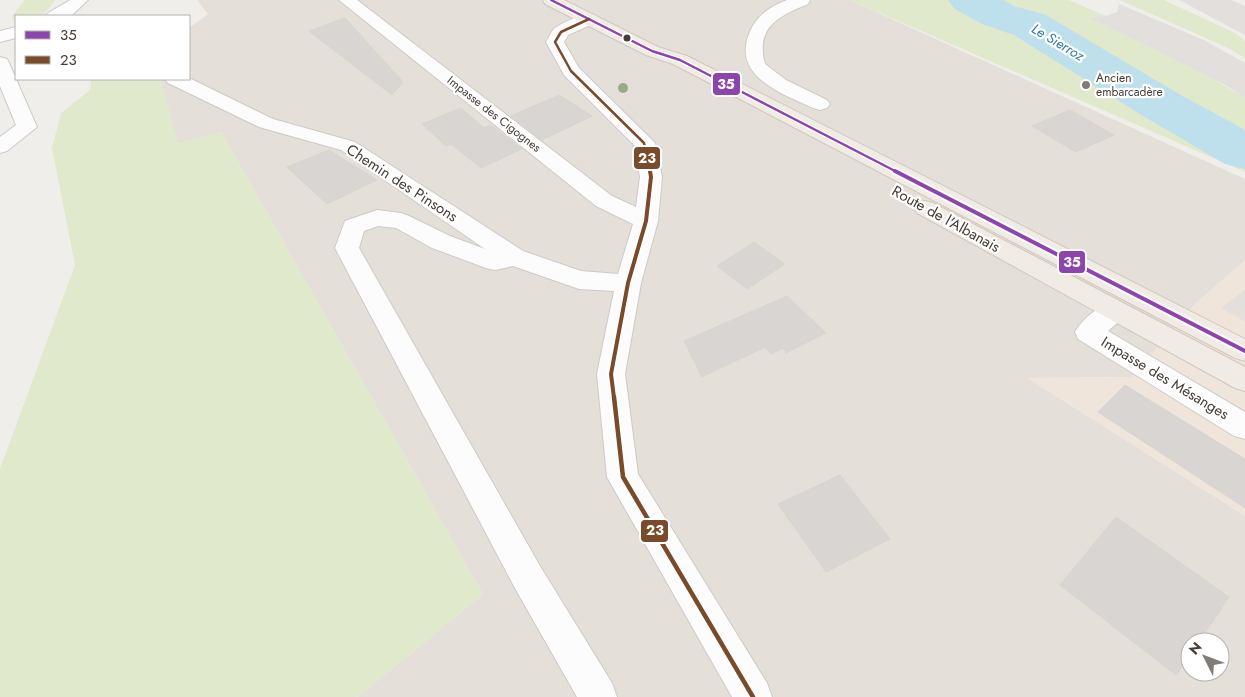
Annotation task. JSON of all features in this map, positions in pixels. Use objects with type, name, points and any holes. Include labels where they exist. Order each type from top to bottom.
[{"type":"main road","name":"Route de l'Albanais","points":[[551,0],[652,50],[680,60],[1245,351]]},
{"type":"main road","name":"Route de l'Albanais","points":[[652,50],[666,66],[1114,311],[1245,380]]},
{"type":"street","points":[[64,15],[80,0]]},
{"type":"street","name":"Impasse des Cigognes","points":[[347,0],[604,201],[646,221]]},
{"type":"street","points":[[802,0],[772,13],[754,39],[753,54],[759,70],[787,88],[820,104]]},
{"type":"street","points":[[589,19],[562,32],[555,42],[571,71],[644,143],[651,177],[646,221],[628,283],[611,374],[623,477],[753,697]]},
{"type":"street","points":[[0,37],[15,32]]},
{"type":"street","points":[[0,63],[27,127],[0,147]]},
{"type":"street","name":"Chemin des Pinsons","points":[[177,80],[266,123],[348,146],[514,257],[579,280],[628,283]]},
{"type":"street","points":[[514,257],[495,262],[441,242],[401,221],[377,218],[353,226],[347,248],[528,578],[598,697]]},
{"type":"street","name":"Impasse des Mésanges","points":[[1114,311],[1088,332],[1245,427]]},
{"type":"shaded area","points":[[197,0],[850,0],[1245,179],[1245,260],[1196,303],[1132,377],[1028,378],[1245,516],[1245,697],[358,697],[483,594],[221,132],[178,144],[160,80],[190,80],[190,27],[208,14]]},
{"type":"shaded area","points":[[1179,0],[1231,0],[1245,6],[1245,35]]},
{"type":"shaded area","points":[[1119,4],[1204,40],[1245,63],[1245,98],[1227,86],[1089,18],[1106,16],[1117,12]]},
{"type":"shaded area","points":[[1245,260],[1245,516],[1027,378],[1132,377],[1196,303]]},
{"type":"shaded area","points":[[1245,290],[1245,321],[1221,308]]},
{"type":"green space","points":[[25,0],[55,0],[41,15],[15,15],[15,24],[12,16]]},
{"type":"green space","points":[[850,0],[1069,0],[1106,16],[1090,18],[1188,66],[1245,98],[1245,172]]},
{"type":"green space","points":[[1120,0],[1164,0],[1235,33],[1245,41],[1245,58],[1228,48]]},
{"type":"green space","points":[[91,80],[160,80],[178,144],[221,132],[483,594],[358,697],[0,697],[0,469],[75,265],[52,148],[61,113],[90,90]]},
{"type":"building","points":[[345,18],[403,82],[392,95],[309,31]]},
{"type":"building","points":[[559,95],[592,116],[542,140],[511,116]]},
{"type":"building","points":[[461,108],[484,128],[491,125],[522,149],[481,168],[451,144],[446,146],[422,124]]},
{"type":"building","points":[[1070,110],[1114,135],[1076,152],[1032,126]]},
{"type":"building","points":[[329,150],[377,180],[327,204],[287,167]]},
{"type":"building","points":[[754,242],[785,264],[747,289],[717,266]]},
{"type":"building","points":[[787,296],[826,333],[786,353],[783,348],[771,354],[765,347],[702,377],[684,341]]},
{"type":"building","points":[[1125,385],[1245,459],[1245,508],[1098,412]]},
{"type":"building","points":[[840,475],[890,539],[826,572],[778,504]]},
{"type":"building","points":[[1116,517],[1229,597],[1206,632],[1180,632],[1180,669],[1176,675],[1060,585]]},
{"type":"waterway","name":"Le Sierroz","points":[[970,0],[998,15],[1030,25],[1161,105],[1245,152]]},
{"type":"transit line","name":"35","points":[[551,0],[652,51],[680,60],[1245,351]]},
{"type":"transit line","name":"23","points":[[589,19],[561,32],[555,42],[571,71],[644,143],[651,177],[646,221],[628,283],[611,374],[623,477],[753,697]]},
{"type":"place","name":"Ancien embarcadère","points":[[1086,85]]}]
